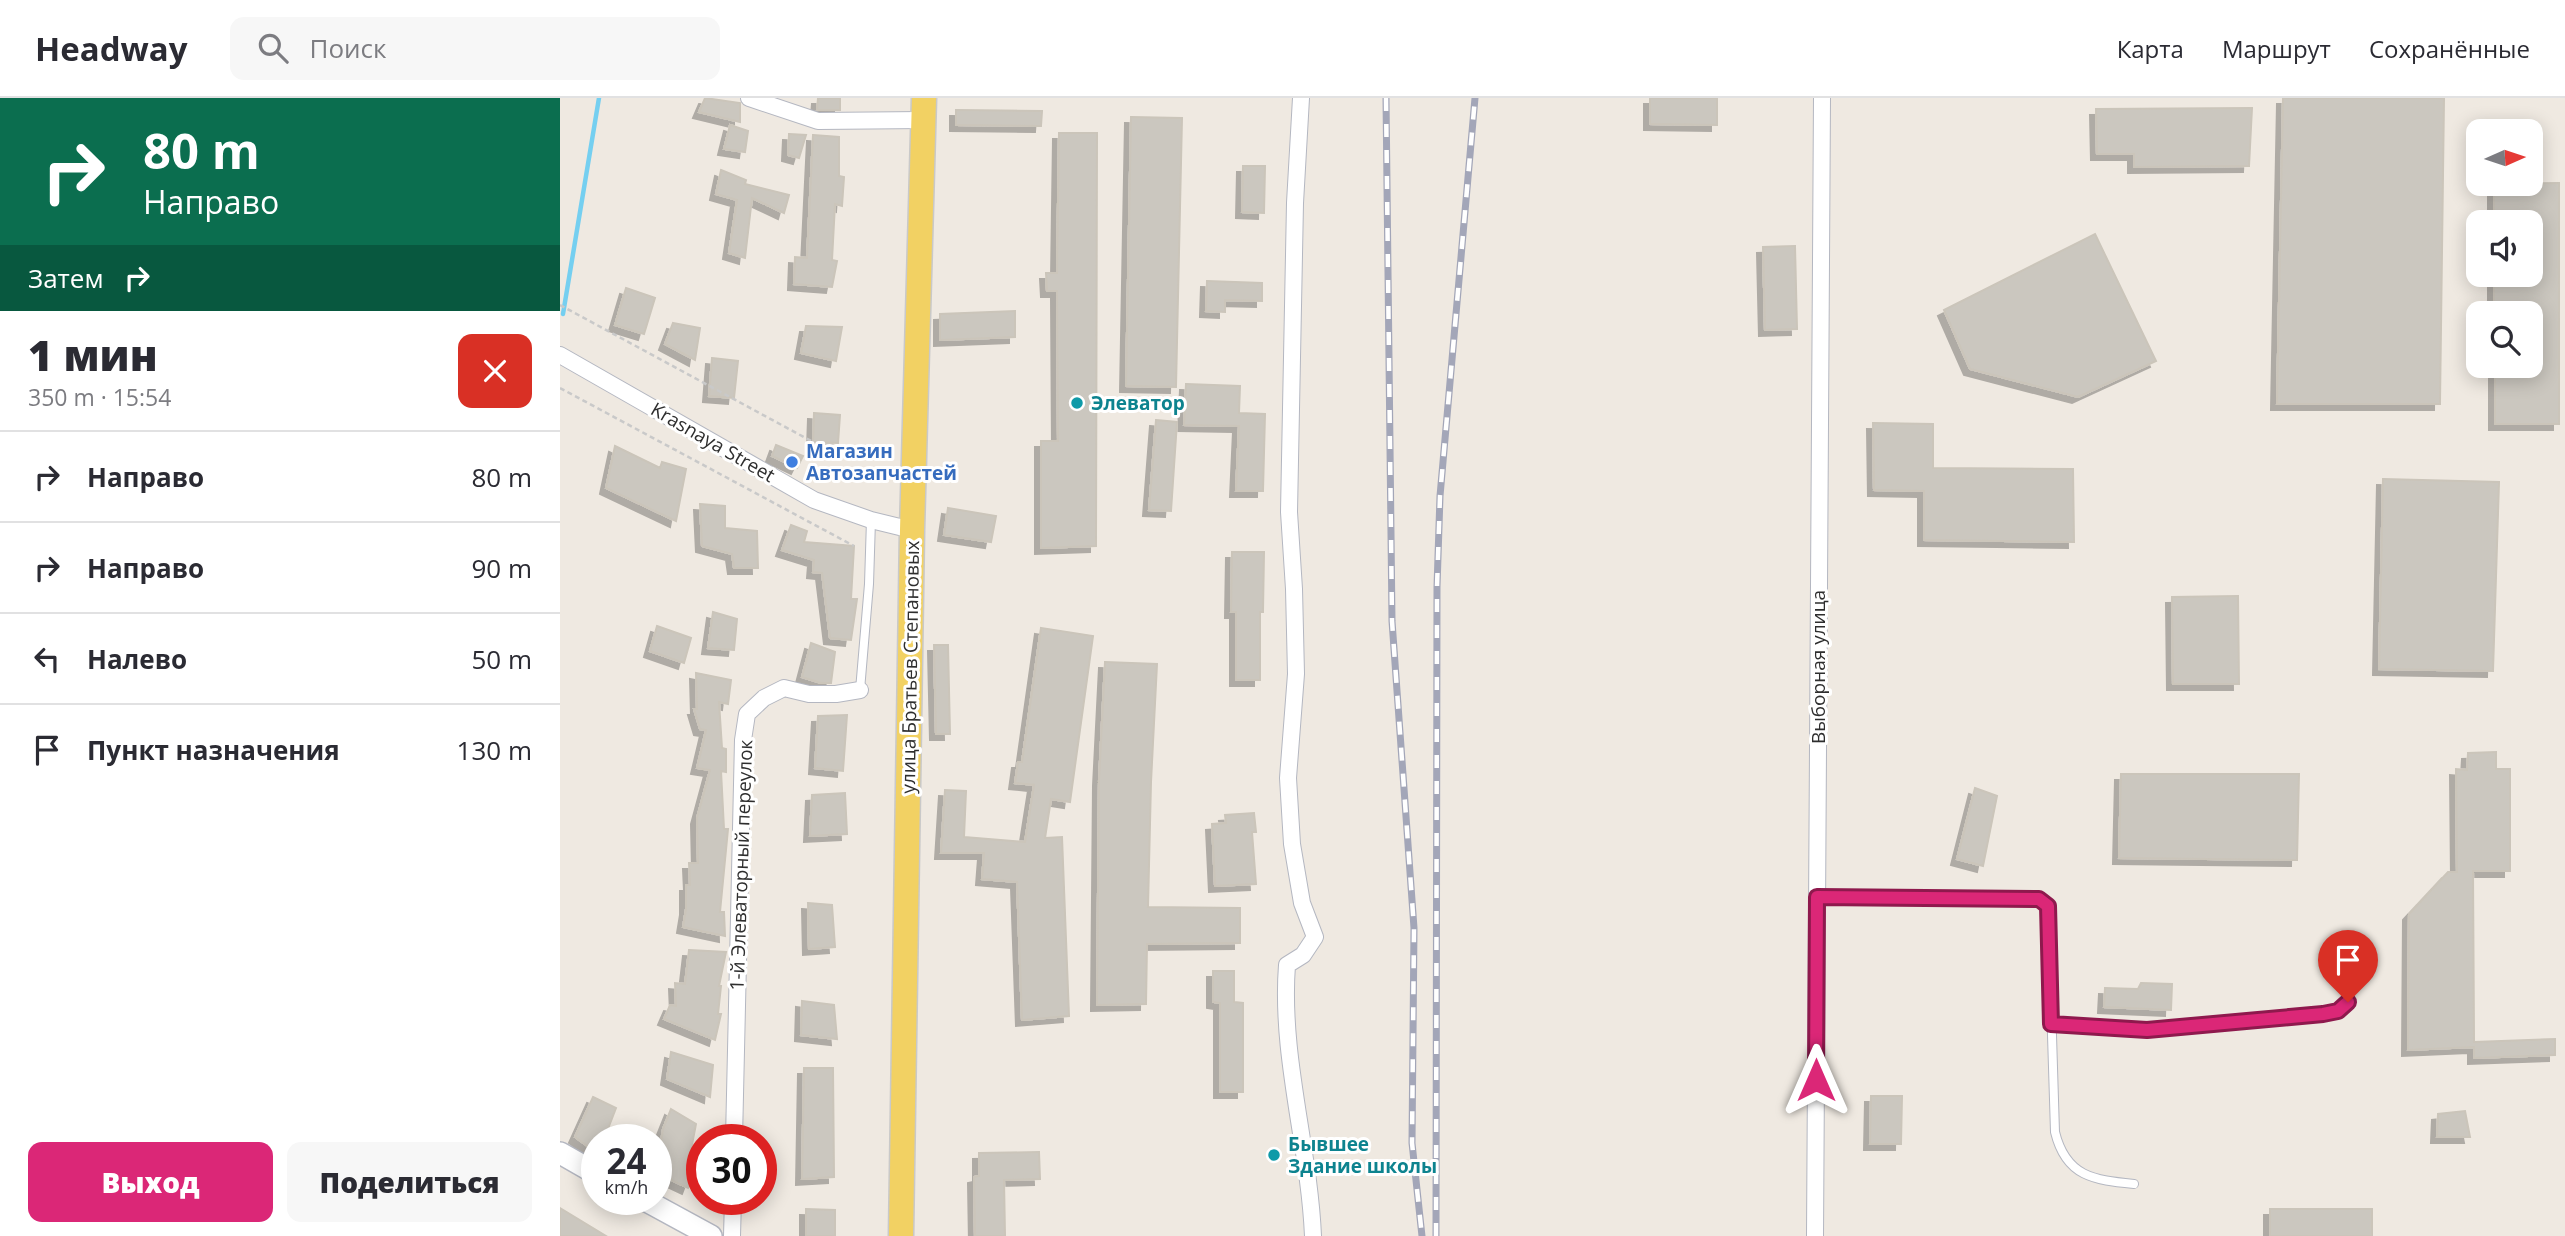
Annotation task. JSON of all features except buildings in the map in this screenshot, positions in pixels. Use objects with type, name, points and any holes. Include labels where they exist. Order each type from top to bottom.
[{"type":"main road","name":"улица Братьев Степановых","points":[[901,1236],[912,530],[923,109]]},
{"type":"main road","points":[[560,1153],[581,1165]]},
{"type":"main road","points":[[672,1215],[711,1236]]},
{"type":"street","points":[[749,98],[818,121],[923,109]]},
{"type":"street","points":[[1301,98],[1295,203],[1289,512],[1296,674],[1288,778],[1292,844],[1302,903],[1315,937],[1303,956],[1287,965],[1285,994],[1294,1092],[1307,1162],[1313,1236]]},
{"type":"street","name":"Выборная улица","points":[[1815,1236],[1822,98]]},
{"type":"street","name":"Krasnaya Street","points":[[560,355],[814,500],[871,520],[912,530]]},
{"type":"street","name":"1-й Элеваторный переулок","points":[[734,1124],[743,740],[747,714],[764,698],[784,688],[808,694],[860,690]]},
{"type":"street","points":[[732,1236],[733,1215]]},
{"type":"lane","points":[[860,690],[871,520]]},
{"type":"lane","points":[[1817,897],[2039,899],[2048,906],[2055,1132],[2065,1160],[2093,1178],[2134,1184]]},
{"type":"lane","points":[[2051,1024],[2147,1030],[2323,1014],[2338,1011],[2348,1002],[2349,977]]},
{"type":"path","points":[[560,305],[813,442]]},
{"type":"path","points":[[560,388],[854,546]]},
{"type":"waterway","points":[[563,314],[599,98]]},
{"type":"railway","points":[[1386,98],[1392,621],[1414,928],[1412,1143],[1422,1236]]},
{"type":"railway","points":[[1436,1236],[1437,587],[1440,496],[1475,98]]},
{"type":"place","name":"Элеватор","points":[[1077,403]]},
{"type":"place","name":"Магазин Автозапчастей","points":[[792,462]]},
{"type":"place","name":"Бывшее Здание школы","points":[[1274,1155]]},
{"type":"route","points":[[1816,1080],[1817,897],[2039,899],[2048,906],[2051,1024],[2147,1030],[2182,1028],[2323,1014],[2338,1011],[2348,1002]]}]
